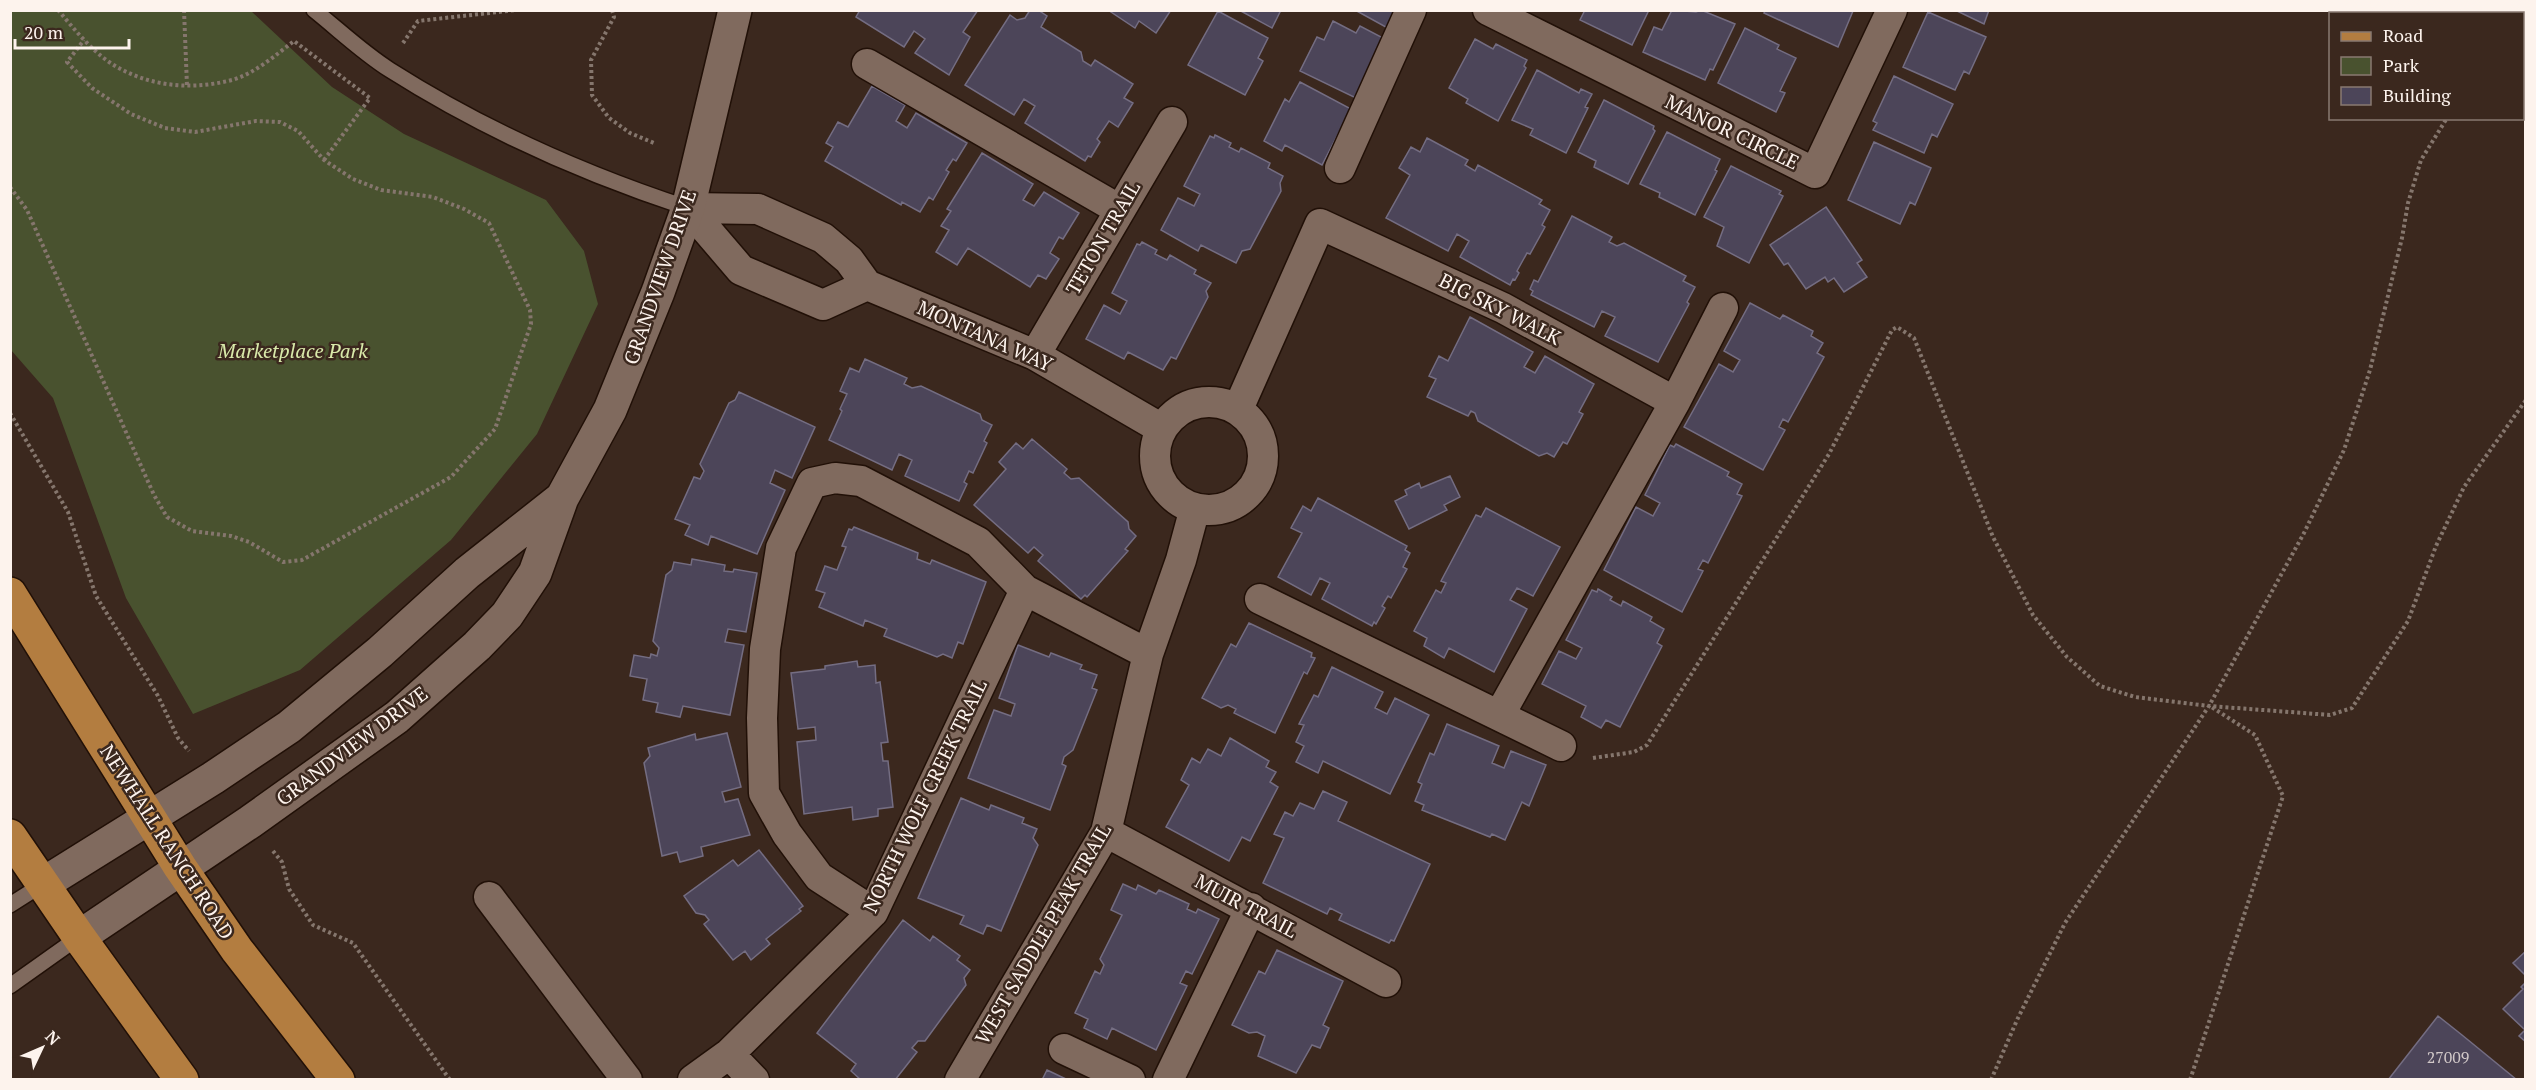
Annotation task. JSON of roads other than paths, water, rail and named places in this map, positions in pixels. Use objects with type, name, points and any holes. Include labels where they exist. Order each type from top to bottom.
[{"type":"main road","name":"NEWHALL RANCH ROAD","points":[[10,594],[180,867],[237,950],[338,1080]]},
{"type":"main road","points":[[10,836],[79,938],[182,1080]]},
{"type":"street","name":"GRANDVIEW DRIVE","points":[[79,938],[180,867],[250,822],[397,717],[477,646],[507,615],[535,573],[562,498],[610,410],[658,292],[688,208],[735,10]]},
{"type":"street","points":[[1340,168],[1411,10]]},
{"type":"street","name":"MANOR CIRCLE","points":[[1488,10],[1815,173],[1892,10]]},
{"type":"street","points":[[867,64],[1120,210]]},
{"type":"street","name":"TETON TRAIL","points":[[1035,354],[1172,122]]},
{"type":"street","points":[[688,208],[758,209],[823,238],[849,261],[867,285],[823,305],[813,301],[741,270],[688,208]]},
{"type":"street","name":"BIG SKY WALK","points":[[1238,410],[1320,224],[1503,308],[1675,402]]},
{"type":"street","name":"MONTANA WAY","points":[[867,285],[1035,354],[1162,429]]},
{"type":"street","points":[[1500,714],[1675,402],[1723,308]]},
{"type":"street","points":[[1204,401],[1222,403],[1238,410],[1251,421],[1260,436],[1264,453],[1262,469],[1256,485],[1244,498],[1229,507],[1212,510],[1195,508],[1180,501],[1159,477],[1155,461],[1156,445],[1162,429],[1187,406],[1204,401]]},
{"type":"street","points":[[873,912],[819,877],[787,834],[764,793],[762,718],[765,649],[782,548],[812,483],[835,478],[861,481],[978,542],[1025,590],[1148,654]]},
{"type":"street","name":"GRANDVIEW DRIVE","points":[[43,885],[213,778],[289,727],[380,652],[467,573],[562,498]]},
{"type":"street","name":"WEST SADDLE PEAK TRAIL","points":[[960,1080],[1106,832],[1148,654],[1195,508]]},
{"type":"street","name":"NORTH WOLF CREEK TRAIL","points":[[693,1080],[729,1054],[873,912],[1025,590]]},
{"type":"street","points":[[1260,599],[1562,746]]},
{"type":"street","name":"MUIR TRAIL","points":[[1106,832],[1386,982]]},
{"type":"street","points":[[489,897],[627,1080]]},
{"type":"street","points":[[1168,1080],[1251,908]]},
{"type":"street","points":[[1064,1049],[1130,1080]]},
{"type":"street","points":[[729,1054],[754,1080]]},
{"type":"lane","points":[[314,10],[388,69],[497,131],[620,186],[688,208]]},
{"type":"lane","points":[[10,905],[43,885]]},
{"type":"lane","points":[[10,986],[79,938]]},
{"type":"park label","name":"Marketplace Park","points":[[293,351]]}]
